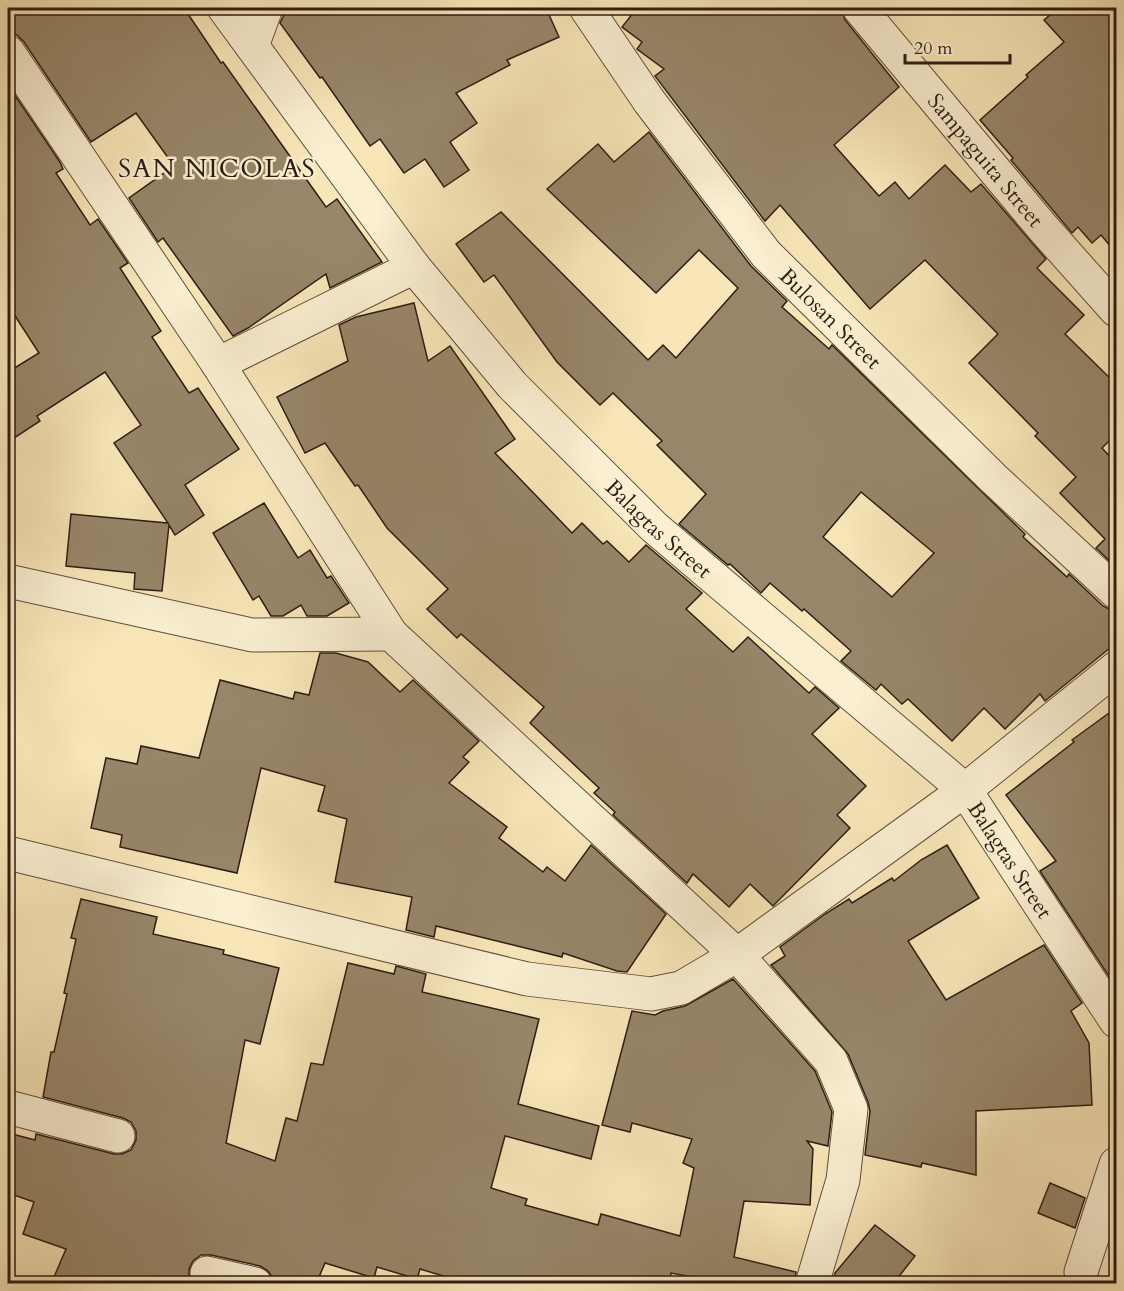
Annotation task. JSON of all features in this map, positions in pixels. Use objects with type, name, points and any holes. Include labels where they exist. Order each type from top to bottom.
[{"type":"street","name":"Balagtas Street","points":[[224,8],[414,267],[512,385],[654,527],[965,790],[1116,1021]]},
{"type":"street","points":[[252,46],[266,8]]},
{"type":"street","name":"Bulosan Street","points":[[586,8],[649,101],[766,254],[993,478],[1116,592]]},
{"type":"street","name":"Sampaguita Street","points":[[859,8],[1042,228],[1116,310]]},
{"type":"street","points":[[8,52],[218,364],[391,634],[737,955],[831,1061],[851,1109],[843,1180],[812,1284]]},
{"type":"street","points":[[218,364],[414,267]]},
{"type":"street","points":[[8,581],[252,635],[391,634]]},
{"type":"street","points":[[8,853],[527,979],[651,994],[681,988],[737,955],[965,790],[1116,668]]},
{"type":"street","points":[[8,1107],[118,1136]]},
{"type":"street","points":[[1081,1272],[1116,1164]]},
{"type":"street","points":[[207,1273],[255,1284]]},
{"type":"building","points":[[8,8],[184,8],[221,63],[223,62],[326,207],[337,199],[382,262],[330,288],[326,274],[233,336],[163,238],[158,242],[129,198],[174,166],[136,113],[91,142],[24,42],[17,35],[8,33]]},
{"type":"building","points":[[294,8],[546,8],[559,37],[507,60],[510,65],[456,93],[477,123],[450,142],[469,170],[444,187],[425,159],[404,173],[380,139],[370,146],[322,77],[320,78],[280,23],[284,15]]},
{"type":"building","points":[[637,8],[841,8],[845,20],[899,87],[834,145],[879,196],[895,182],[909,199],[945,165],[971,192],[981,184],[1046,259],[1037,268],[1084,315],[1065,334],[1116,384],[1116,434],[1102,448],[1116,463],[1116,567],[1096,548],[1105,539],[1060,493],[1076,477],[1035,436],[1038,433],[969,363],[998,334],[925,260],[870,309],[780,205],[765,221],[655,76],[664,69],[637,49],[642,42],[622,27]]},
{"type":"building","points":[[1058,8],[1116,8],[1116,253],[1101,235],[1092,243],[1078,227],[1072,233],[980,120],[1064,42],[1044,20]]},
{"type":"building","points":[[8,85],[60,162],[63,169],[56,173],[90,225],[98,219],[128,263],[120,268],[161,331],[152,337],[189,393],[198,388],[239,449],[185,485],[204,515],[175,535],[169,525],[162,591],[134,589],[135,573],[66,566],[71,514],[168,523],[114,443],[141,425],[105,372],[37,416],[40,421],[8,442],[8,372],[39,353],[8,305]]},
{"type":"building","points":[[649,132],[751,266],[787,301],[782,307],[829,349],[832,345],[1025,534],[1023,537],[1067,577],[1069,574],[1103,606],[1116,610],[1116,643],[1045,701],[1040,694],[1005,729],[984,708],[952,741],[908,699],[902,704],[881,684],[876,690],[841,661],[851,651],[804,609],[802,611],[770,583],[761,593],[730,564],[728,565],[679,524],[706,494],[657,445],[662,441],[613,393],[600,405],[557,362],[494,275],[484,282],[456,244],[501,212],[648,360],[663,345],[676,358],[738,288],[699,250],[656,293],[547,189],[598,144],[614,162]],"holes":[[[861,492],[934,553],[892,597],[823,537]]]},
{"type":"building","points":[[414,303],[428,361],[450,346],[515,439],[495,453],[572,533],[582,523],[603,544],[607,541],[629,562],[646,545],[702,593],[686,609],[733,652],[748,637],[809,693],[815,687],[839,708],[812,734],[866,786],[837,815],[850,828],[773,906],[750,884],[729,907],[693,874],[687,883],[613,815],[615,812],[594,793],[599,788],[530,723],[544,707],[461,634],[457,638],[427,609],[448,589],[387,528],[358,485],[355,486],[325,443],[305,453],[277,397],[348,361],[339,325],[356,317]]},
{"type":"building","points":[[264,503],[298,558],[310,550],[327,578],[331,576],[349,603],[327,616],[307,616],[301,605],[283,616],[271,616],[259,596],[253,600],[213,533]]},
{"type":"building","points":[[320,653],[336,653],[368,662],[400,692],[413,680],[479,741],[463,757],[469,762],[449,783],[507,827],[499,838],[543,872],[547,867],[565,881],[591,845],[666,914],[627,972],[617,971],[563,953],[562,957],[436,926],[434,937],[406,930],[412,897],[335,882],[347,819],[318,811],[325,786],[261,768],[237,873],[120,847],[122,835],[91,828],[106,758],[137,764],[141,746],[199,758],[220,680],[293,699],[295,692],[309,695]]},
{"type":"building","points":[[1116,708],[1116,978],[1112,981],[1040,871],[1056,861],[1006,795],[1074,742],[1072,740]]},
{"type":"building","points":[[947,845],[979,898],[908,941],[946,1000],[1044,945],[1082,1003],[1071,1011],[1089,1043],[1092,1105],[976,1111],[976,1175],[922,1163],[921,1167],[865,1155],[870,1111],[848,1054],[771,965],[785,956],[780,947],[825,914],[849,899],[852,903],[892,878],[894,881],[921,860]]},
{"type":"building","points":[[81,899],[157,917],[153,934],[224,950],[223,954],[279,968],[260,1044],[245,1040],[226,1143],[275,1161],[286,1118],[297,1121],[311,1063],[323,1065],[348,963],[394,974],[396,966],[426,974],[422,992],[539,1019],[518,1104],[599,1126],[591,1159],[505,1136],[491,1188],[527,1199],[525,1205],[598,1225],[601,1214],[680,1236],[694,1168],[683,1163],[692,1139],[632,1123],[630,1132],[602,1125],[632,1011],[655,1015],[685,1006],[733,979],[815,1071],[832,1112],[828,1146],[807,1141],[813,1149],[810,1205],[744,1201],[734,1257],[796,1272],[794,1284],[731,1284],[671,1273],[669,1284],[470,1284],[420,1269],[417,1279],[377,1267],[374,1278],[325,1263],[316,1284],[273,1284],[273,1278],[268,1271],[260,1266],[211,1255],[201,1255],[193,1261],[189,1269],[192,1284],[51,1284],[66,1249],[23,1234],[34,1202],[8,1193],[8,1149],[12,1134],[35,1140],[36,1134],[114,1154],[122,1154],[131,1150],[136,1140],[136,1131],[131,1122],[123,1118],[43,1097],[51,1052],[54,1052],[67,994],[64,993],[76,939],[71,938]]},
{"type":"building","points":[[1050,1183],[1085,1198],[1075,1228],[1038,1213]]},
{"type":"building","points":[[875,1225],[915,1256],[893,1284],[832,1284],[835,1273]]},
{"type":"district","name":"SAN NICOLAS","points":[[217,168]]}]
